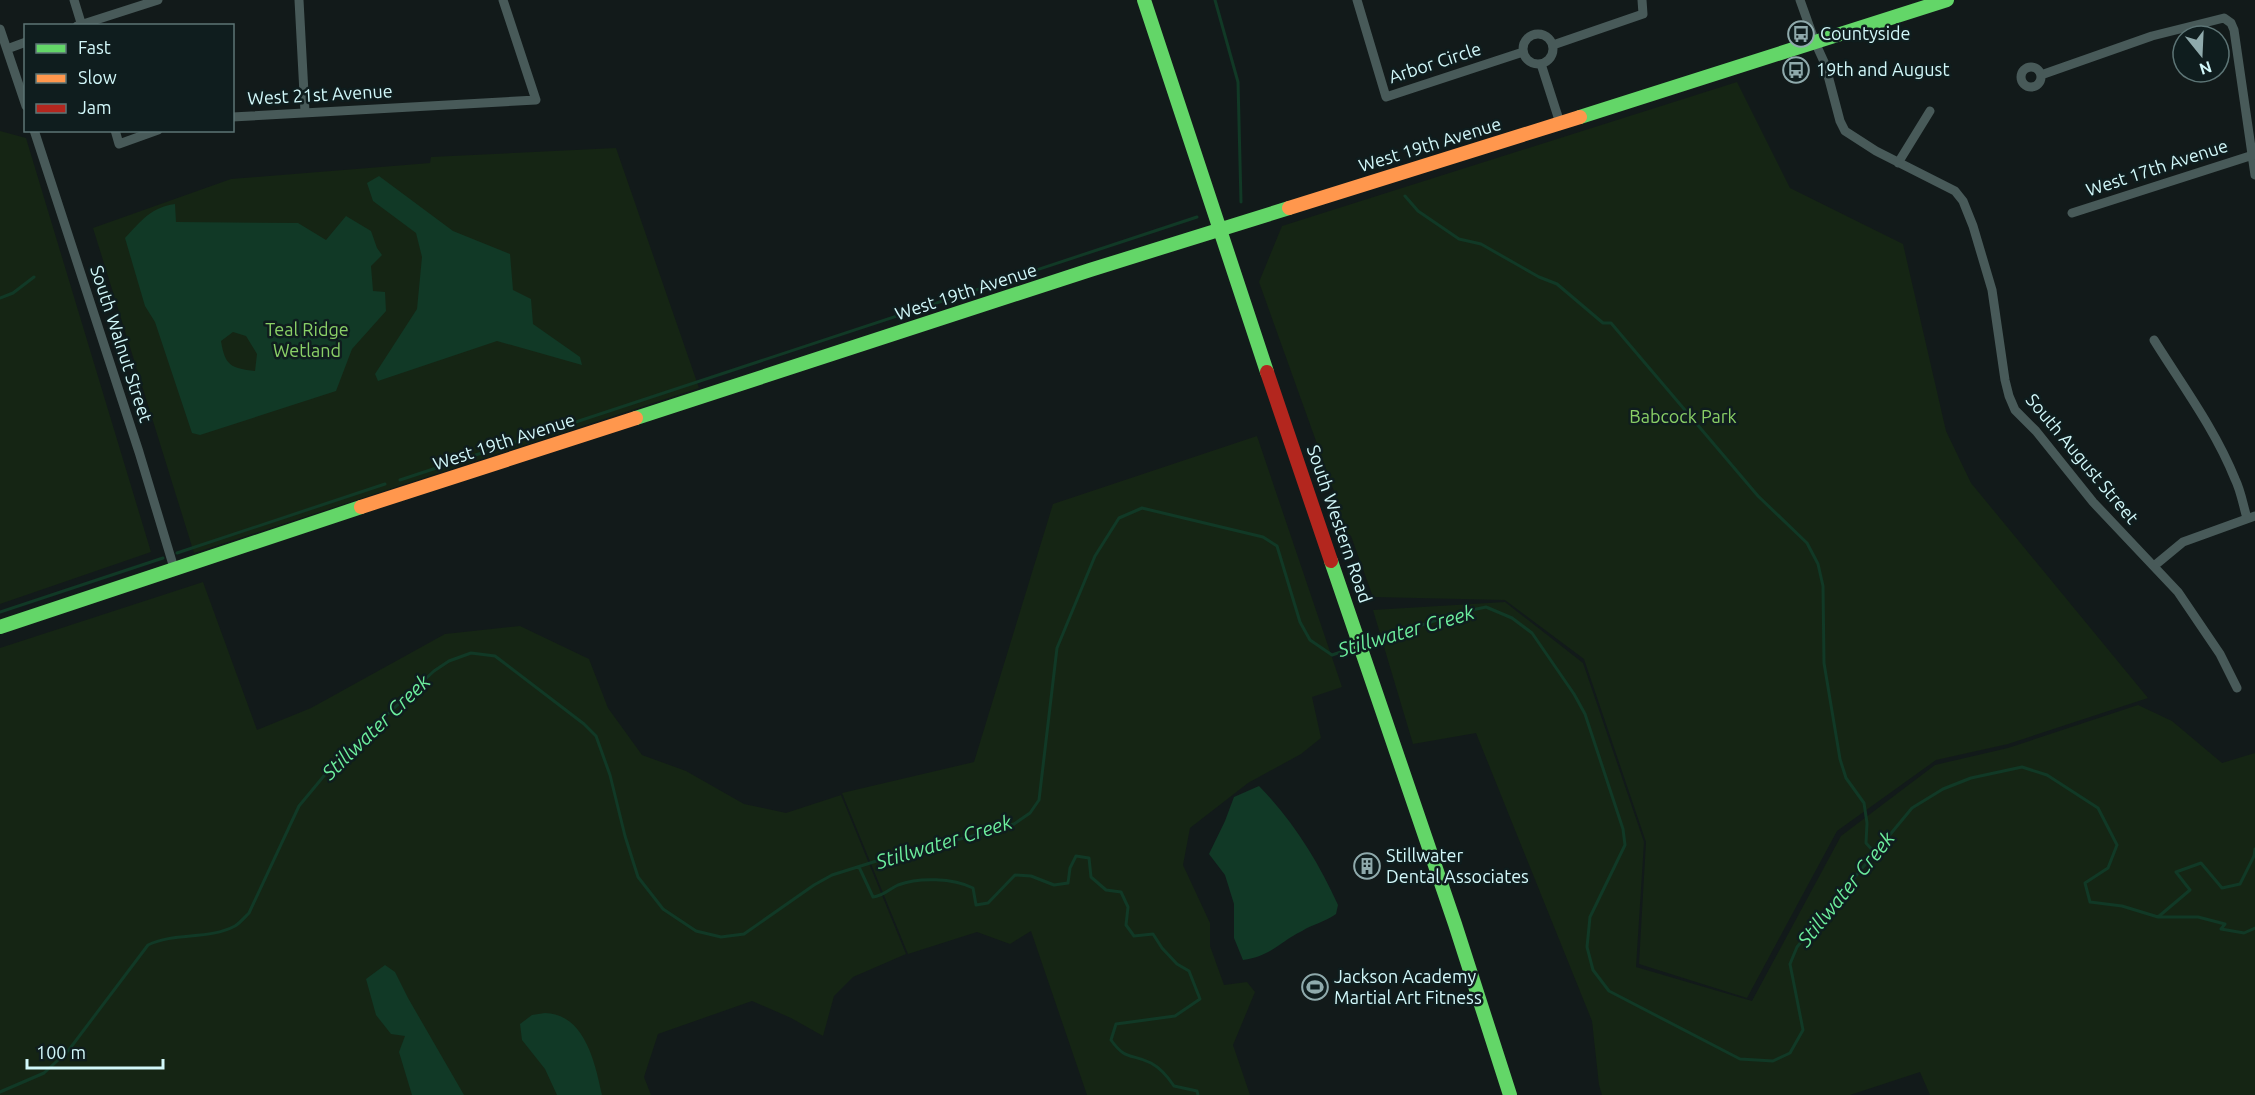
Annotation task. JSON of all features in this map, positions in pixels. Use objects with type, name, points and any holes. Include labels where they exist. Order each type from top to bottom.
[{"type":"street","points":[[74,0],[80,24]]},
{"type":"street","points":[[83,24],[158,0]]},
{"type":"street","points":[[299,0],[305,112]]},
{"type":"street","name":"West 21st Avenue","points":[[234,117],[536,100],[503,0]]},
{"type":"street","name":"South Western Road","points":[[1144,0],[1348,604],[1510,1095]]},
{"type":"street","name":"Arbor Circle","points":[[1357,0],[1386,97],[1523,52]]},
{"type":"street","points":[[1553,45],[1643,14],[1642,0]]},
{"type":"street","name":"South August Street","points":[[1800,0],[1825,64],[1840,121],[1845,130],[1876,151],[1955,191],[1963,201],[1992,290],[2008,396],[2015,410],[2036,431],[2093,502],[2178,592],[2220,654],[2237,688]]},
{"type":"street","name":"West 19th Avenue","points":[[0,627],[174,568],[1090,270],[1947,0]]},
{"type":"street","points":[[2041,75],[2152,36],[2224,18],[2231,23],[2237,48],[2255,175]]},
{"type":"street","points":[[0,29],[24,100]]},
{"type":"street","points":[[1534,34],[1544,34],[1553,45],[1552,55],[1541,64],[1527,60],[1522,48],[1526,39],[1534,34]]},
{"type":"street","points":[[7,49],[24,43]]},
{"type":"street","points":[[1541,64],[1560,123]]},
{"type":"street","points":[[1898,163],[1930,111]]},
{"type":"street","name":"South Walnut Street","points":[[35,132],[139,452],[174,568]]},
{"type":"street","points":[[115,132],[118,144],[152,132]]},
{"type":"street","name":"West 17th Avenue","points":[[2072,213],[2253,155]]},
{"type":"street","points":[[2154,340],[2205,420],[2229,464],[2251,517],[2183,542],[2154,566]]},
{"type":"green space","name":"Babcock Park","points":[[1737,82],[1790,188],[1903,244],[1946,431],[1971,483],[2148,698],[2008,744],[1936,760],[1837,831],[1747,998],[1639,964],[1646,842],[1584,659],[1505,600],[1373,597],[1351,536],[1339,527],[1335,494],[1259,282],[1282,226]]},
{"type":"green space","points":[[0,131],[26,138],[151,552],[0,604]]},
{"type":"green space","name":"Teal Ridge Wetland","points":[[616,148],[699,388],[194,553],[93,228],[231,179],[430,163],[431,157]]},
{"type":"green space","points":[[1257,436],[1342,687],[1312,697],[1321,738],[1301,754],[1248,783],[1190,828],[1183,865],[1210,923],[1210,946],[1224,985],[1247,982],[1255,992],[1233,1045],[1250,1095],[1087,1095],[1031,931],[1010,944],[977,932],[908,954],[842,793],[974,762],[1053,504]]},
{"type":"green space","points":[[203,582],[257,730],[311,708],[445,634],[520,626],[589,659],[608,708],[642,755],[686,771],[744,804],[786,813],[841,795],[906,954],[853,977],[834,996],[823,1036],[791,1018],[752,1001],[658,1034],[644,1077],[651,1095],[0,1095],[0,648]]},
{"type":"green space","points":[[1505,602],[1583,663],[1644,842],[1636,967],[1752,1001],[1841,836],[1935,765],[2008,748],[2138,705],[2172,721],[2222,763],[2255,753],[2255,1095],[1930,1095],[1920,1072],[1850,1095],[1602,1095],[1592,1021],[1476,733],[1413,744],[1373,610]]},
{"type":"shaded area","points":[[379,176],[453,231],[510,254],[513,290],[531,299],[533,324],[580,357],[582,365],[497,341],[378,381],[375,374],[417,309],[422,257],[416,233],[373,201],[367,183]]},
{"type":"shaded area","points":[[175,204],[176,222],[298,223],[326,240],[346,216],[371,231],[382,255],[371,266],[373,291],[385,292],[386,311],[352,349],[336,391],[200,435],[192,433],[155,322],[145,306],[125,238],[147,216]],"holes":[[[233,332],[246,336],[257,354],[255,371],[240,369],[230,364],[223,349],[221,341]]]},
{"type":"shaded area","points":[[1259,786],[1304,842],[1338,905],[1336,914],[1332,917],[1306,929],[1268,952],[1243,960],[1234,938],[1234,904],[1225,875],[1209,854],[1234,797]]},
{"type":"shaded area","points":[[385,965],[395,972],[464,1095],[412,1095],[399,1052],[405,1036],[391,1034],[376,1015],[366,979]]},
{"type":"shaded area","points":[[545,1013],[559,1015],[579,1031],[591,1055],[602,1095],[557,1095],[545,1069],[522,1040],[520,1024],[532,1015]]},
{"type":"waterway","points":[[1215,0],[1238,82],[1241,202]]},
{"type":"waterway","points":[[1405,196],[1418,211],[1459,239],[1481,244],[1539,277],[1557,284],[1603,323],[1611,323],[1758,496],[1807,543],[1818,564],[1823,586],[1824,663],[1840,759],[1846,778],[1864,803],[1867,823],[1866,843],[1875,853]]},
{"type":"waterway","points":[[400,480],[1197,217]]},
{"type":"waterway","points":[[0,298],[13,293],[34,277]]},
{"type":"waterway","points":[[177,553],[385,484]]},
{"type":"waterway","name":"Stillwater Creek","points":[[0,1092],[44,1073],[68,1051],[148,945],[158,941],[214,933],[241,922],[249,913],[299,806],[333,765],[434,671],[449,661],[471,653],[495,656],[584,724],[596,736],[610,775],[638,877],[663,909],[696,931],[721,937],[744,934],[832,875],[902,853],[1014,824],[1030,813],[1039,800],[1057,648],[1095,556],[1119,518],[1142,508],[1263,537],[1277,546],[1300,622],[1310,640],[1332,655],[1356,647]]},
{"type":"waterway","points":[[0,612],[163,558]]},
{"type":"waterway","name":"Stillwater Creek","points":[[1365,644],[1458,613],[1486,607],[1512,618],[1532,633],[1585,714],[1623,829],[1625,845],[1590,917],[1587,947],[1593,970],[1609,991],[1740,1059],[1773,1061],[1790,1053],[1803,1030],[1790,964],[1797,947],[1912,808],[1943,789],[1971,778],[2022,767],[2047,775],[2098,808],[2117,845],[2108,868],[2085,883],[2090,902],[2122,906],[2158,917],[2198,917],[2225,924],[2221,929],[2244,933],[2255,928]]},
{"type":"waterway","points":[[2158,917],[2190,890],[2176,872],[2201,863],[2222,888],[2240,884],[2254,856],[2255,849]]},
{"type":"waterway","points":[[859,867],[873,897],[906,882],[936,880],[956,882],[973,888],[976,905],[988,903],[1015,875],[1031,876],[1054,885],[1068,883],[1070,868],[1076,856],[1089,858],[1091,877],[1106,890],[1121,892],[1128,907],[1126,925],[1134,936],[1153,934],[1177,964],[1189,971],[1200,999],[1175,1016],[1116,1024],[1111,1040],[1125,1054],[1144,1060],[1158,1068],[1174,1086],[1197,1091],[1198,1095]]},
{"type":"traffic: fast","points":[[1144,0],[1267,372]]},
{"type":"traffic: fast","points":[[1580,117],[1947,0]]},
{"type":"traffic: fast","points":[[636,418],[1090,270],[1289,208]]},
{"type":"traffic: fast","points":[[0,627],[361,507]]},
{"type":"traffic: fast","points":[[1331,561],[1455,924],[1510,1095]]},
{"type":"traffic: slow","points":[[1289,208],[1580,117]]},
{"type":"traffic: slow","points":[[361,507],[636,418]]},
{"type":"traffic: jam","points":[[1267,372],[1331,561]]},
{"type":"place","name":"Countyside","points":[[1801,34]]},
{"type":"place","name":"19th and August","points":[[1796,70]]},
{"type":"place","name":"Stillwater Dental Associates","points":[[1367,866]]},
{"type":"place","name":"Jackson Academy Martial Art Fitness","points":[[1315,987]]}]
